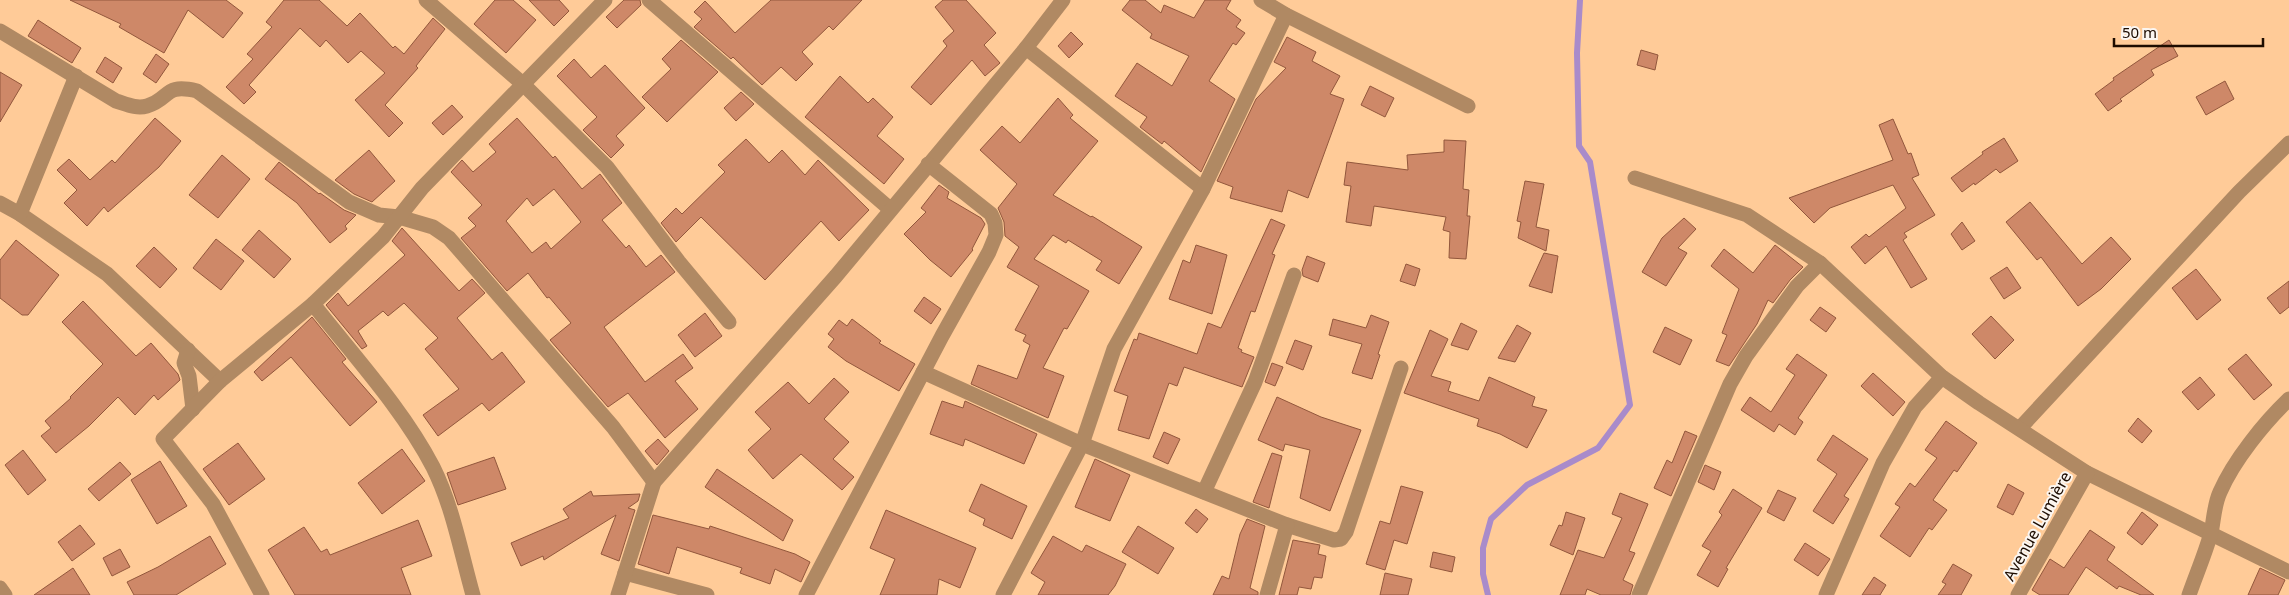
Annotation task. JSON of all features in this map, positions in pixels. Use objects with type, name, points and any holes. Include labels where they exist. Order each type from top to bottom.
[{"type":"street","points":[[426,0],[524,85],[607,167],[679,262],[729,322]]},
{"type":"street","points":[[262,595],[212,504],[163,439],[220,381],[313,304],[383,238],[422,188],[606,0]]},
{"type":"street","points":[[649,0],[890,209]]},
{"type":"street","points":[[618,595],[654,482],[836,276],[1026,48],[1063,0]]},
{"type":"street","points":[[1261,0],[1286,15],[1468,106]]},
{"type":"street","points":[[1002,595],[1082,444],[1114,349],[1203,189],[1286,15]]},
{"type":"street","points":[[0,31],[116,101],[133,106],[148,106],[172,89],[185,88],[197,91],[349,202],[379,215],[399,217],[433,228],[449,238],[463,251],[613,427],[654,482]]},
{"type":"street","points":[[1026,48],[1203,189]]},
{"type":"street","points":[[20,214],[76,76]]},
{"type":"street","points":[[2020,428],[2239,192],[2289,143]]},
{"type":"street","points":[[806,595],[923,372],[989,252],[996,235],[995,223],[991,214],[928,164]]},
{"type":"street","points":[[1635,178],[1747,215],[1820,263],[1942,378],[2087,473],[2211,532],[2289,572]]},
{"type":"street","points":[[0,203],[20,214],[107,274],[220,381]]},
{"type":"street","points":[[1639,595],[1730,384],[1746,356],[1797,286],[1820,263]]},
{"type":"street","points":[[1204,492],[1255,382],[1294,275]]},
{"type":"street","points":[[313,304],[400,416],[432,467],[444,493],[473,595]]},
{"type":"street","points":[[188,350],[184,362],[189,376],[192,409]]},
{"type":"street","points":[[923,372],[1082,444],[1287,525],[1334,540],[1341,539],[1352,517],[1401,368]]},
{"type":"street","points":[[1826,595],[1883,463],[1912,413],[1942,378]]},
{"type":"street","points":[[2189,595],[2211,532],[2214,506],[2221,490],[2243,454],[2274,414],[2289,399]]},
{"type":"street","name":"Avenue Lumière","points":[[2018,595],[2087,473]]},
{"type":"street","points":[[1267,595],[1287,525]]},
{"type":"street","points":[[626,574],[707,595]]},
{"type":"street","points":[[0,588],[5,595]]},
{"type":"building","points":[[70,0],[226,0],[243,13],[223,38],[188,10],[164,53],[119,27],[121,24]]},
{"type":"building","points":[[284,0],[319,0],[347,26],[360,13],[393,48],[395,46],[404,54],[433,18],[445,29],[416,66],[418,68],[385,105],[403,123],[389,137],[355,100],[385,73],[361,51],[348,63],[326,40],[320,47],[300,28],[249,85],[256,92],[244,104],[226,87],[253,59],[247,54],[272,27],[266,22]]},
{"type":"building","points":[[495,0],[513,0],[536,20],[506,53],[474,24]]},
{"type":"building","points":[[529,0],[559,0],[569,11],[554,26]]},
{"type":"building","points":[[624,0],[640,0],[641,5],[617,28],[606,17]]},
{"type":"building","points":[[771,0],[862,0],[833,30],[829,26],[802,52],[813,64],[796,81],[781,67],[762,85],[733,57],[731,59],[694,27],[702,19],[694,12],[705,1],[735,33]]},
{"type":"building","points":[[943,0],[966,0],[996,33],[984,45],[1000,63],[985,76],[972,60],[931,105],[911,87],[947,46],[943,41],[954,31],[935,7]]},
{"type":"building","points":[[1130,0],[1145,0],[1161,13],[1164,5],[1194,18],[1205,0],[1231,0],[1226,9],[1241,20],[1236,27],[1245,33],[1236,45],[1233,43],[1209,81],[1235,99],[1201,172],[1164,141],[1162,144],[1140,127],[1147,117],[1115,96],[1137,63],[1172,86],[1189,56],[1150,38],[1152,34],[1122,10]]},
{"type":"building","points":[[38,20],[81,48],[72,63],[28,36]]},
{"type":"building","points":[[1071,32],[1083,44],[1069,58],[1058,46]]},
{"type":"building","points":[[1287,37],[1316,52],[1312,61],[1340,76],[1330,94],[1344,99],[1308,198],[1288,190],[1282,212],[1230,198],[1233,187],[1217,181],[1256,99],[1286,68],[1274,62]]},
{"type":"building","points":[[681,40],[718,72],[667,122],[642,97],[671,69],[662,59]]},
{"type":"building","points":[[2169,40],[2178,56],[2151,70],[2154,75],[2120,99],[2122,101],[2108,111],[2095,94],[2114,80],[2113,78]]},
{"type":"building","points":[[1641,50],[1658,55],[1655,70],[1637,65]]},
{"type":"building","points":[[156,54],[169,64],[156,83],[143,74]]},
{"type":"building","points":[[105,57],[122,68],[113,83],[96,72]]},
{"type":"building","points":[[574,59],[591,78],[605,65],[645,108],[616,136],[624,145],[611,158],[583,130],[597,117],[557,76]]},
{"type":"building","points":[[0,72],[22,85],[0,122]]},
{"type":"building","points":[[840,76],[868,103],[873,98],[893,117],[877,136],[904,159],[884,184],[805,117]]},
{"type":"building","points":[[2225,81],[2234,99],[2206,115],[2196,97]]},
{"type":"building","points":[[1370,86],[1394,98],[1385,117],[1361,105]]},
{"type":"building","points":[[741,92],[754,104],[736,121],[724,108]]},
{"type":"building","points":[[1058,98],[1073,115],[1070,118],[1098,141],[1053,195],[1092,216],[1142,247],[1119,284],[1096,270],[1102,261],[1068,240],[1066,243],[1053,235],[1034,259],[1089,291],[1067,329],[1064,328],[1043,368],[1064,376],[1048,418],[971,384],[978,365],[1017,379],[1030,345],[1023,341],[1026,335],[1015,330],[1039,286],[1007,267],[1019,247],[1005,236],[1004,222],[998,208],[1017,184],[980,150],[1002,126],[1020,143]]},
{"type":"building","points":[[452,105],[463,117],[443,135],[432,123]]},
{"type":"building","points":[[155,118],[181,141],[159,167],[108,212],[104,207],[87,226],[64,203],[77,190],[57,170],[69,159],[90,180],[112,160],[115,163]]},
{"type":"building","points":[[517,118],[553,158],[555,156],[582,189],[600,174],[622,203],[602,220],[626,248],[629,245],[646,267],[661,255],[675,272],[604,327],[645,382],[683,354],[693,368],[675,381],[698,409],[665,438],[628,393],[608,407],[550,340],[571,323],[549,297],[547,298],[528,273],[507,291],[461,238],[476,226],[468,218],[482,205],[451,172],[462,160],[473,172],[496,152],[489,144]],"holes":[[[554,189],[581,222],[551,249],[546,242],[532,253],[506,221],[527,198],[533,206]]]},
{"type":"building","points":[[1893,119],[1908,154],[1911,153],[1919,175],[1912,178],[1935,215],[1904,233],[1907,237],[1903,240],[1927,279],[1911,288],[1886,246],[1865,264],[1851,247],[1866,234],[1869,237],[1906,208],[1893,185],[1830,208],[1814,223],[1789,198],[1893,160],[1879,125]]},
{"type":"building","points":[[2004,138],[2018,161],[2000,173],[1996,169],[1962,192],[1951,178],[1983,154],[1982,152]]},
{"type":"building","points":[[746,139],[769,163],[782,150],[805,175],[818,160],[869,210],[839,241],[821,221],[765,280],[701,217],[676,242],[661,223],[676,208],[682,214],[725,172],[718,165]]},
{"type":"building","points":[[1444,140],[1466,141],[1463,189],[1469,190],[1467,216],[1470,216],[1466,259],[1449,258],[1450,232],[1443,230],[1446,217],[1374,206],[1371,226],[1346,222],[1351,186],[1344,185],[1347,162],[1408,170],[1407,155],[1444,152]]},
{"type":"building","points":[[369,150],[395,181],[372,202],[354,194],[335,180]]},
{"type":"building","points":[[222,155],[250,179],[218,218],[189,195]]},
{"type":"building","points":[[279,162],[319,194],[344,210],[356,215],[345,226],[347,229],[330,243],[297,203],[265,179]]},
{"type":"building","points":[[1525,181],[1544,184],[1536,227],[1549,230],[1546,251],[1518,238],[1521,222],[1517,221]]},
{"type":"building","points":[[939,185],[949,192],[947,198],[981,218],[985,224],[973,250],[951,277],[930,260],[904,234],[926,212],[921,208]]},
{"type":"building","points":[[2030,202],[2082,264],[2111,237],[2131,259],[2101,289],[2078,306],[2041,257],[2037,260],[2006,222]]},
{"type":"building","points":[[1684,218],[1696,229],[1678,248],[1687,253],[1666,286],[1642,272],[1662,238]]},
{"type":"building","points":[[1271,219],[1285,225],[1272,254],[1275,255],[1255,312],[1251,311],[1238,348],[1242,350],[1241,352],[1254,357],[1242,387],[1184,367],[1177,386],[1169,383],[1149,439],[1118,430],[1128,396],[1114,391],[1134,339],[1137,340],[1139,333],[1197,354],[1208,323],[1221,328]]},
{"type":"building","points":[[1962,222],[1975,241],[1962,250],[1951,234]]},
{"type":"building","points":[[402,228],[459,291],[472,279],[485,293],[457,318],[492,360],[502,352],[525,382],[489,411],[482,403],[438,436],[423,415],[459,389],[425,349],[438,338],[404,303],[388,316],[383,311],[358,331],[367,346],[362,349],[326,305],[338,293],[348,306],[405,255],[392,241]]},
{"type":"building","points":[[259,230],[291,259],[274,278],[242,250]]},
{"type":"building","points":[[216,239],[244,261],[221,290],[193,268]]},
{"type":"building","points":[[16,240],[59,275],[28,315],[22,315],[0,298],[0,260]]},
{"type":"building","points":[[1196,245],[1227,255],[1212,314],[1169,299],[1183,260],[1190,263]]},
{"type":"building","points":[[1775,245],[1803,267],[1790,280],[1773,303],[1768,300],[1757,324],[1729,366],[1716,361],[1727,335],[1722,333],[1739,289],[1711,266],[1724,249],[1753,273]]},
{"type":"building","points":[[154,247],[177,269],[160,288],[136,266]]},
{"type":"building","points":[[1544,253],[1558,256],[1552,293],[1529,286]]},
{"type":"building","points":[[1307,256],[1325,263],[1318,282],[1303,276],[1302,270]]},
{"type":"building","points":[[1406,264],[1420,269],[1415,286],[1400,281]]},
{"type":"building","points":[[2007,267],[2021,288],[2004,299],[1990,278]]},
{"type":"building","points":[[2196,269],[2221,300],[2197,320],[2172,288]]},
{"type":"building","points":[[2289,281],[2289,307],[2280,314],[2267,298]]},
{"type":"building","points":[[924,297],[941,309],[931,324],[914,311]]},
{"type":"building","points":[[83,301],[136,356],[151,343],[178,374],[180,380],[158,400],[154,395],[135,415],[118,397],[89,426],[56,453],[41,436],[51,428],[45,421],[71,398],[103,364],[62,322]]},
{"type":"building","points":[[1820,307],[1836,318],[1826,332],[1810,320]]},
{"type":"building","points":[[705,313],[722,336],[695,357],[678,335]]},
{"type":"building","points":[[1371,315],[1389,322],[1372,379],[1352,373],[1362,344],[1329,335],[1333,319],[1366,328]]},
{"type":"building","points":[[1991,316],[2014,340],[1995,359],[1972,334]]},
{"type":"building","points":[[312,317],[346,359],[342,362],[377,402],[350,426],[291,357],[262,381],[254,372]]},
{"type":"building","points":[[852,319],[881,341],[879,343],[915,364],[899,391],[846,361],[828,347],[834,339],[828,334],[839,320],[847,326]]},
{"type":"building","points":[[1461,323],[1477,331],[1468,350],[1451,345]]},
{"type":"building","points":[[1517,325],[1531,333],[1515,362],[1498,358]]},
{"type":"building","points":[[1665,327],[1692,340],[1680,365],[1653,352]]},
{"type":"building","points":[[1430,330],[1448,339],[1431,376],[1451,382],[1448,391],[1479,401],[1489,377],[1535,397],[1532,406],[1547,410],[1527,448],[1500,434],[1477,426],[1479,419],[1404,393]]},
{"type":"building","points":[[1295,340],[1312,346],[1303,370],[1286,363]]},
{"type":"building","points":[[1797,354],[1827,375],[1798,418],[1803,422],[1795,435],[1779,424],[1774,432],[1741,410],[1750,397],[1771,412],[1795,375],[1786,369]]},
{"type":"building","points":[[2246,354],[2272,385],[2254,400],[2228,369]]},
{"type":"building","points":[[1272,363],[1283,367],[1275,386],[1265,382]]},
{"type":"building","points":[[1873,373],[1905,402],[1893,416],[1861,386]]},
{"type":"building","points":[[2200,377],[2215,395],[2198,410],[2182,392]]},
{"type":"building","points":[[834,378],[849,392],[824,419],[849,442],[833,459],[854,477],[842,490],[801,454],[773,479],[748,450],[771,429],[755,412],[788,382],[809,404]]},
{"type":"building","points":[[1277,397],[1321,417],[1361,430],[1330,511],[1300,498],[1310,450],[1285,444],[1283,451],[1258,440]]},
{"type":"building","points":[[942,401],[963,408],[965,401],[1037,434],[1024,464],[965,439],[963,446],[930,434]]},
{"type":"building","points":[[2138,418],[2152,431],[2142,443],[2128,431]]},
{"type":"building","points":[[1946,421],[1977,443],[1957,472],[1954,470],[1933,500],[1947,510],[1932,530],[1929,528],[1910,557],[1880,536],[1900,507],[1895,504],[1910,483],[1915,487],[1937,458],[1925,450]]},
{"type":"building","points":[[1685,431],[1697,436],[1671,496],[1654,488],[1667,460],[1672,463]]},
{"type":"building","points":[[1164,432],[1180,439],[1168,464],[1153,457]]},
{"type":"building","points":[[1833,435],[1868,459],[1844,496],[1849,499],[1833,524],[1813,511],[1837,474],[1817,460]]},
{"type":"building","points":[[658,439],[669,451],[657,465],[645,451]]},
{"type":"building","points":[[238,443],[265,479],[229,505],[203,469]]},
{"type":"building","points":[[402,449],[425,481],[382,514],[358,483]]},
{"type":"building","points":[[23,450],[46,480],[28,495],[5,465]]},
{"type":"building","points":[[1272,453],[1282,456],[1269,508],[1253,502]]},
{"type":"building","points":[[494,457],[506,489],[458,505],[447,473]]},
{"type":"building","points":[[1095,459],[1130,475],[1110,521],[1075,507]]},
{"type":"building","points":[[160,461],[187,506],[157,524],[131,480]]},
{"type":"building","points":[[120,462],[131,474],[99,501],[88,489]]},
{"type":"building","points":[[1705,465],[1721,472],[1714,490],[1698,482]]},
{"type":"building","points":[[717,469],[793,520],[783,541],[705,487]]},
{"type":"building","points":[[981,484],[1027,506],[1012,539],[983,525],[985,519],[969,511]]},
{"type":"building","points":[[2008,484],[2024,493],[2013,515],[1997,507]]},
{"type":"building","points":[[1401,486],[1423,492],[1407,544],[1394,540],[1385,570],[1366,564],[1380,521],[1390,524]]},
{"type":"building","points":[[1733,489],[1762,508],[1726,568],[1728,569],[1718,587],[1697,575],[1711,551],[1702,546],[1722,515],[1719,512]]},
{"type":"building","points":[[1778,490],[1796,498],[1784,521],[1767,512]]},
{"type":"building","points":[[591,491],[593,496],[640,494],[638,501],[628,508],[635,510],[619,561],[601,554],[616,515],[544,560],[543,556],[521,566],[511,543],[569,518],[563,509]]},
{"type":"building","points":[[1620,493],[1648,504],[1629,551],[1635,553],[1623,580],[1633,585],[1630,595],[1601,595],[1587,589],[1585,595],[1560,595],[1578,550],[1604,558],[1622,518],[1612,514]]},
{"type":"building","points":[[1196,509],[1208,519],[1197,533],[1185,523]]},
{"type":"building","points":[[886,510],[976,548],[960,588],[939,579],[937,595],[880,595],[895,559],[870,548]]},
{"type":"building","points":[[1566,512],[1585,518],[1573,555],[1550,545],[1559,525],[1562,526]]},
{"type":"building","points":[[2142,512],[2158,525],[2142,545],[2127,533]]},
{"type":"building","points":[[653,515],[709,529],[710,526],[795,554],[810,562],[801,582],[775,569],[770,584],[740,573],[742,568],[677,547],[669,574],[638,564]]},
{"type":"building","points":[[1247,519],[1265,526],[1250,588],[1258,592],[1258,595],[1213,595],[1222,576],[1229,579],[1240,534]]},
{"type":"building","points":[[418,520],[432,556],[401,568],[411,595],[295,595],[268,550],[304,527],[321,552],[327,549],[330,555]]},
{"type":"building","points":[[80,525],[95,544],[72,561],[58,542]]},
{"type":"building","points":[[1138,526],[1174,548],[1158,574],[1122,552]]},
{"type":"building","points":[[2090,530],[2115,547],[2107,560],[2154,595],[2141,595],[2119,586],[2117,589],[2086,567],[2068,595],[2040,595],[2032,590],[2050,559],[2064,568]]},
{"type":"building","points":[[210,536],[226,564],[176,595],[134,595],[127,582],[158,567]]},
{"type":"building","points":[[1053,536],[1082,552],[1086,545],[1126,564],[1115,586],[1108,595],[1038,595],[1045,582],[1031,573]]},
{"type":"building","points":[[1293,540],[1320,545],[1318,554],[1326,556],[1322,578],[1314,577],[1311,589],[1299,587],[1297,595],[1279,595]]},
{"type":"building","points":[[1805,543],[1830,559],[1818,576],[1794,560]]},
{"type":"building","points":[[120,549],[130,567],[112,576],[103,558]]},
{"type":"building","points":[[1433,552],[1455,557],[1452,572],[1430,567]]},
{"type":"building","points":[[1953,564],[1972,575],[1961,595],[1938,595],[1946,584],[1942,582]]},
{"type":"building","points":[[73,568],[90,595],[34,595]]},
{"type":"building","points":[[2260,568],[2285,580],[2278,595],[2248,595]]},
{"type":"building","points":[[1385,573],[1412,579],[1408,595],[1380,595]]},
{"type":"building","points":[[1874,577],[1886,585],[1880,595],[1862,595]]},
{"type":"waterway","points":[[1488,595],[1483,574],[1483,548],[1491,519],[1527,485],[1598,448],[1630,405],[1590,162],[1579,146],[1577,53],[1580,0]]}]
